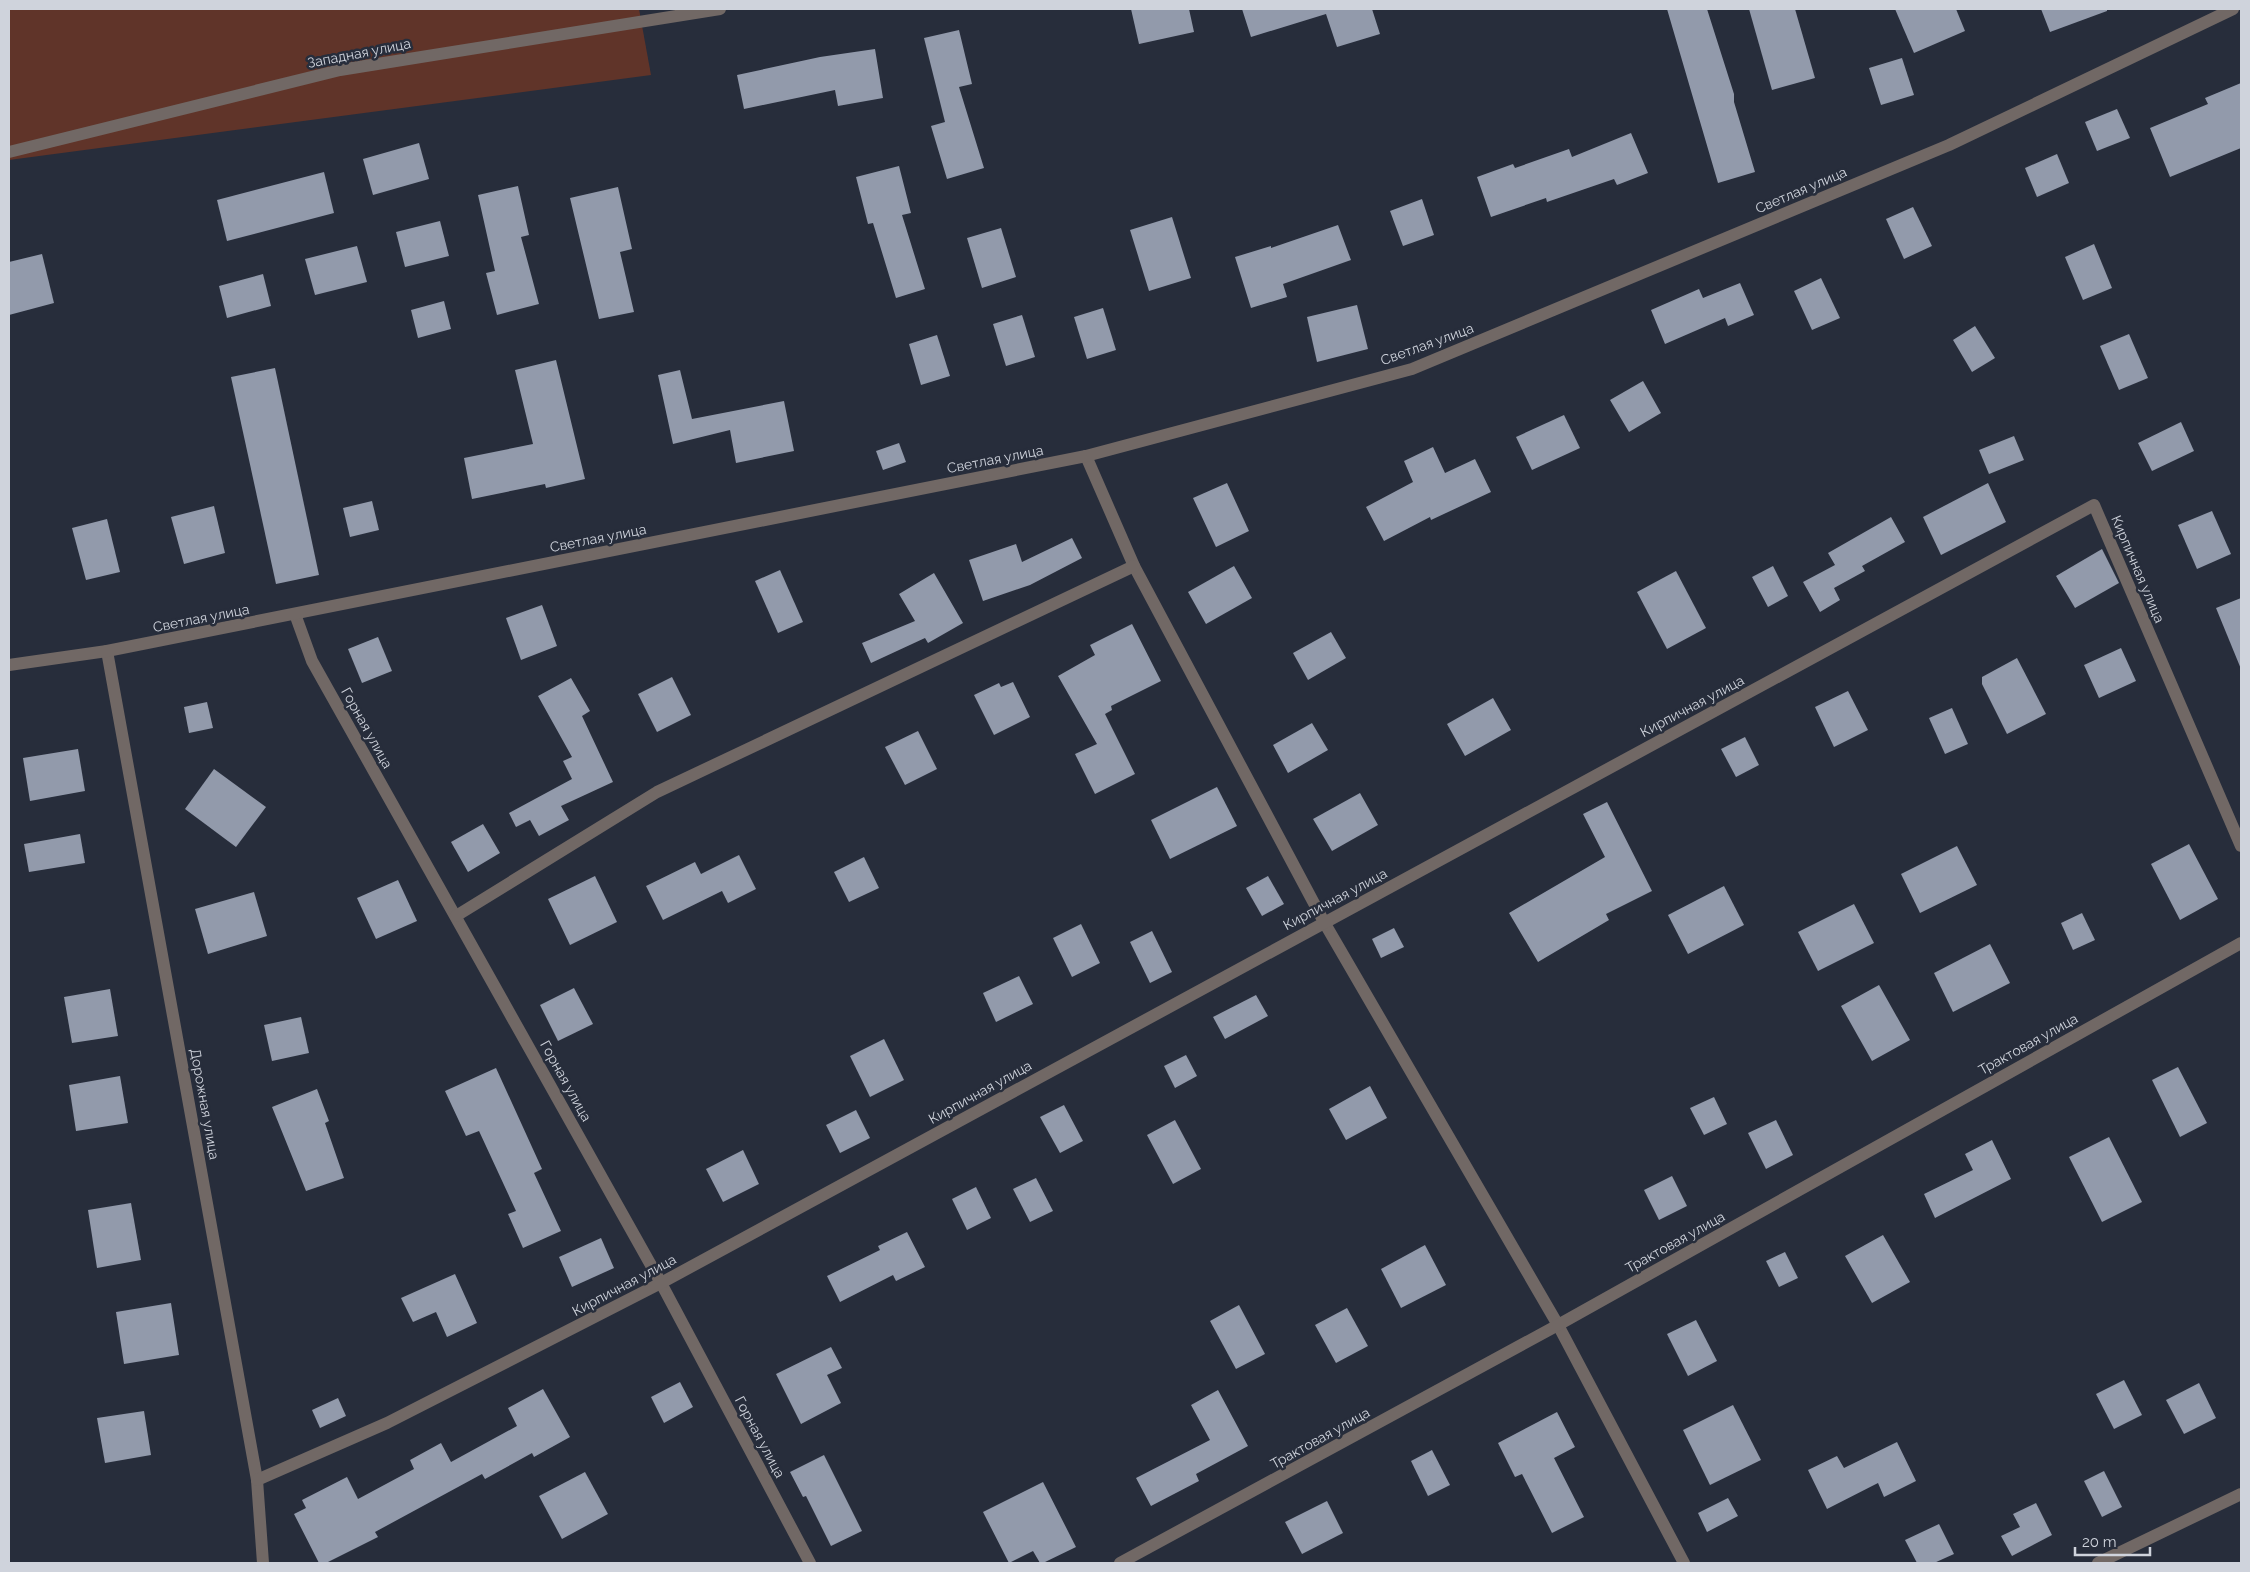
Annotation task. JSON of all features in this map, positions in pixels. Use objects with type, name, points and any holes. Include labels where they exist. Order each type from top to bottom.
[{"type":"street","name":"Западная улица","points":[[9,152],[340,70],[720,9]]},
{"type":"street","name":"Светлая улица","points":[[9,665],[107,651],[1086,456],[1412,369],[1948,145],[2232,9]]},
{"type":"street","points":[[1086,456],[1134,566],[1324,922],[1558,1325],[1684,1563]]},
{"type":"street","name":"Кирпичная улица","points":[[257,1480],[387,1424],[661,1283],[2094,505],[2241,846]]},
{"type":"street","points":[[456,916],[657,792],[1134,566]]},
{"type":"street","name":"Горная улица","points":[[295,614],[312,661],[661,1283],[810,1563]]},
{"type":"street","name":"Дорожная улица","points":[[107,651],[257,1480],[263,1563]]},
{"type":"street","name":"Трактовая улица","points":[[1120,1563],[1558,1325],[2241,943]]},
{"type":"street","points":[[2098,1563],[2241,1494]]},
{"type":"shaded area","points":[[9,9],[639,9],[651,75],[9,160]]},
{"type":"building","points":[[1131,9],[1189,9],[1194,32],[1139,44]]},
{"type":"building","points":[[1242,9],[1372,9],[1380,34],[1337,47],[1326,14],[1251,37]]},
{"type":"building","points":[[1667,9],[1707,9],[1734,94],[1734,102],[1755,172],[1718,183]]},
{"type":"building","points":[[1749,9],[1795,9],[1815,78],[1772,90]]},
{"type":"building","points":[[1895,9],[1956,9],[1965,31],[1914,53]]},
{"type":"building","points":[[2041,9],[2107,9],[2107,11],[2050,32]]},
{"type":"building","points":[[959,30],[972,84],[959,87],[984,168],[947,179],[931,126],[945,122],[924,38]]},
{"type":"building","points":[[875,49],[883,98],[838,106],[835,90],[744,109],[737,75],[820,57]]},
{"type":"building","points":[[1902,58],[1914,95],[1881,105],[1869,68]]},
{"type":"building","points":[[2241,83],[2241,148],[2170,177],[2150,128],[2208,104],[2205,98]]},
{"type":"building","points":[[2117,109],[2130,138],[2097,151],[2085,122]]},
{"type":"building","points":[[1631,133],[1648,173],[1617,185],[1614,179],[1547,202],[1546,198],[1491,217],[1477,177],[1513,164],[1515,168],[1569,149],[1572,157]]},
{"type":"building","points":[[419,143],[429,179],[373,195],[363,159]]},
{"type":"building","points":[[2057,154],[2069,183],[2037,197],[2025,168]]},
{"type":"building","points":[[899,166],[911,213],[902,215],[925,289],[896,298],[873,223],[868,224],[856,177]]},
{"type":"building","points":[[324,172],[334,213],[227,241],[217,200]]},
{"type":"building","points":[[518,186],[529,235],[521,237],[539,304],[497,315],[486,273],[495,271],[478,195]]},
{"type":"building","points":[[618,187],[632,249],[620,252],[634,312],[599,319],[570,198]]},
{"type":"building","points":[[1422,199],[1434,235],[1403,246],[1390,211]]},
{"type":"building","points":[[1913,207],[1932,246],[1904,259],[1886,219]]},
{"type":"building","points":[[1172,217],[1191,278],[1149,291],[1130,230]]},
{"type":"building","points":[[440,221],[449,256],[405,267],[396,232]]},
{"type":"building","points":[[1338,225],[1351,260],[1283,284],[1287,297],[1251,308],[1235,257],[1271,246],[1271,248]]},
{"type":"building","points":[[1001,228],[1016,277],[982,288],[967,238]]},
{"type":"building","points":[[2094,244],[2112,288],[2083,300],[2065,257]]},
{"type":"building","points":[[357,246],[367,282],[315,295],[305,259]]},
{"type":"building","points":[[42,254],[54,303],[9,315],[9,262]]},
{"type":"building","points":[[263,274],[271,306],[227,318],[219,286]]},
{"type":"building","points":[[1821,278],[1840,318],[1812,330],[1794,291]]},
{"type":"building","points":[[1740,283],[1754,315],[1728,326],[1725,318],[1665,344],[1651,310],[1699,289],[1703,298]]},
{"type":"building","points":[[444,301],[451,329],[418,338],[411,310]]},
{"type":"building","points":[[1357,305],[1368,349],[1317,362],[1307,317]]},
{"type":"building","points":[[1103,308],[1116,350],[1087,359],[1074,317]]},
{"type":"building","points":[[1022,315],[1035,357],[1006,366],[993,324]]},
{"type":"building","points":[[1975,326],[1995,358],[1972,372],[1953,340]]},
{"type":"building","points":[[2129,334],[2148,378],[2119,390],[2100,346]]},
{"type":"building","points":[[937,335],[950,376],[921,385],[909,344]]},
{"type":"building","points":[[556,360],[585,479],[546,488],[545,484],[472,499],[464,458],[533,444],[515,370]]},
{"type":"building","points":[[275,368],[319,575],[276,584],[231,377]]},
{"type":"building","points":[[680,370],[692,419],[784,401],[794,451],[736,463],[730,430],[673,444],[658,375]]},
{"type":"building","points":[[1643,381],[1661,413],[1629,432],[1610,400]]},
{"type":"building","points":[[1564,415],[1580,448],[1532,470],[1516,437]]},
{"type":"building","points":[[2181,422],[2194,451],[2152,471],[2138,443]]},
{"type":"building","points":[[2014,436],[2024,460],[1989,474],[1979,450]]},
{"type":"building","points":[[899,443],[906,462],[883,470],[876,451]]},
{"type":"building","points":[[1433,447],[1445,473],[1475,459],[1491,492],[1431,520],[1430,517],[1384,541],[1366,507],[1413,482],[1404,461]]},
{"type":"building","points":[[1227,483],[1249,531],[1216,547],[1193,498]]},
{"type":"building","points":[[1988,483],[2006,522],[1941,555],[1923,517]]},
{"type":"building","points":[[372,501],[379,530],[350,537],[343,508]]},
{"type":"building","points":[[214,506],[225,553],[184,564],[171,517]]},
{"type":"building","points":[[2212,511],[2231,554],[2197,569],[2178,525]]},
{"type":"building","points":[[1891,517],[1905,542],[1862,566],[1865,571],[1834,588],[1840,600],[1820,612],[1803,582],[1835,565],[1828,553]]},
{"type":"building","points":[[107,519],[120,572],[86,580],[72,528]]},
{"type":"building","points":[[1072,538],[1082,558],[1030,585],[983,601],[969,560],[1016,544],[1022,562]]},
{"type":"building","points":[[2102,549],[2119,583],[2075,608],[2056,576]]},
{"type":"building","points":[[1234,566],[1252,598],[1206,624],[1188,592]]},
{"type":"building","points":[[1773,566],[1788,596],[1768,607],[1752,577]]},
{"type":"building","points":[[780,570],[803,622],[778,633],[755,581]]},
{"type":"building","points":[[1676,571],[1706,628],[1667,649],[1637,592]]},
{"type":"building","points":[[934,573],[963,623],[928,643],[925,638],[871,663],[862,643],[915,621],[899,594]]},
{"type":"building","points":[[2241,598],[2241,669],[2216,608]]},
{"type":"building","points":[[542,605],[557,646],[521,660],[506,618]]},
{"type":"building","points":[[1132,624],[1161,681],[1111,706],[1112,710],[1105,714],[1135,774],[1095,794],[1075,754],[1097,744],[1058,676],[1095,655],[1090,645]]},
{"type":"building","points":[[1331,632],[1346,658],[1308,680],[1293,653]]},
{"type":"building","points":[[378,637],[392,671],[362,683],[348,649]]},
{"type":"building","points":[[2121,648],[2136,681],[2099,698],[2084,665]]},
{"type":"building","points":[[2017,658],[2046,714],[2007,734],[1982,684],[1982,677]]},
{"type":"building","points":[[672,677],[691,715],[657,732],[638,694]]},
{"type":"building","points":[[571,678],[590,711],[582,716],[613,782],[561,806],[569,820],[539,836],[530,820],[516,827],[509,813],[572,779],[563,761],[572,757],[538,696]]},
{"type":"building","points":[[1013,682],[1030,717],[994,735],[974,695],[999,683],[1001,687]]},
{"type":"building","points":[[1848,691],[1868,730],[1834,747],[1815,707]]},
{"type":"building","points":[[1493,698],[1511,730],[1465,756],[1447,724]]},
{"type":"building","points":[[207,702],[213,728],[189,733],[184,707]]},
{"type":"building","points":[[1952,708],[1968,744],[1945,754],[1929,718]]},
{"type":"building","points":[[1312,723],[1328,750],[1288,773],[1273,745]]},
{"type":"building","points":[[918,731],[937,769],[905,785],[885,747]]},
{"type":"building","points":[[1745,737],[1759,765],[1736,777],[1721,749]]},
{"type":"building","points":[[78,749],[85,791],[30,801],[23,758]]},
{"type":"building","points":[[214,769],[266,807],[236,847],[185,809]]},
{"type":"building","points":[[1217,787],[1237,826],[1170,859],[1151,820]]},
{"type":"building","points":[[1360,793],[1378,825],[1332,851],[1313,819]]},
{"type":"building","points":[[1607,802],[1652,891],[1606,914],[1609,920],[1538,962],[1509,913],[1605,857],[1583,814]]},
{"type":"building","points":[[483,824],[500,853],[468,872],[451,842]]},
{"type":"building","points":[[80,834],[85,863],[29,872],[24,844]]},
{"type":"building","points":[[2189,844],[2218,899],[2180,920],[2151,864]]},
{"type":"building","points":[[1957,846],[1977,885],[1920,913],[1901,874]]},
{"type":"building","points":[[739,855],[756,889],[728,903],[722,891],[663,920],[646,886],[695,862],[701,874]]},
{"type":"building","points":[[864,857],[879,888],[849,902],[834,872]]},
{"type":"building","points":[[595,876],[617,922],[570,945],[548,899]]},
{"type":"building","points":[[1268,876],[1284,904],[1262,916],[1246,888]]},
{"type":"building","points":[[398,880],[417,921],[376,939],[357,898]]},
{"type":"building","points":[[1724,886],[1744,925],[1688,954],[1668,915]]},
{"type":"building","points":[[254,892],[267,936],[208,954],[195,909]]},
{"type":"building","points":[[1854,904],[1874,943],[1818,971],[1798,932]]},
{"type":"building","points":[[2082,913],[2095,940],[2073,950],[2061,923]]},
{"type":"building","points":[[1081,924],[1100,963],[1072,977],[1053,938]]},
{"type":"building","points":[[1394,928],[1404,947],[1381,958],[1372,939]]},
{"type":"building","points":[[1152,931],[1172,972],[1150,983],[1130,942]]},
{"type":"building","points":[[1990,944],[2010,983],[1953,1012],[1934,973]]},
{"type":"building","points":[[1019,976],[1033,1004],[996,1022],[983,993]]},
{"type":"building","points":[[1879,985],[1910,1040],[1872,1061],[1841,1006]]},
{"type":"building","points":[[574,988],[593,1024],[558,1041],[540,1005]]},
{"type":"building","points":[[110,989],[118,1036],[72,1043],[64,997]]},
{"type":"building","points":[[1256,995],[1268,1016],[1225,1039],[1213,1017]]},
{"type":"building","points":[[301,1017],[309,1053],[272,1061],[264,1025]]},
{"type":"building","points":[[884,1039],[904,1080],[870,1097],[850,1056]]},
{"type":"building","points":[[1186,1055],[1197,1076],[1175,1088],[1164,1066]]},
{"type":"building","points":[[2178,1067],[2207,1123],[2180,1137],[2152,1080]]},
{"type":"building","points":[[496,1068],[542,1169],[534,1173],[561,1231],[523,1248],[508,1214],[516,1211],[479,1131],[466,1136],[445,1091]]},
{"type":"building","points":[[120,1076],[128,1123],[76,1131],[69,1085]]},
{"type":"building","points":[[1370,1086],[1387,1118],[1346,1140],[1329,1109]]},
{"type":"building","points":[[317,1089],[329,1121],[325,1123],[344,1178],[306,1191],[272,1107]]},
{"type":"building","points":[[1714,1097],[1727,1124],[1704,1135],[1690,1108]]},
{"type":"building","points":[[1064,1105],[1083,1141],[1060,1153],[1040,1117]]},
{"type":"building","points":[[856,1110],[870,1138],[840,1153],[826,1125]]},
{"type":"building","points":[[1175,1120],[1201,1169],[1173,1184],[1147,1135]]},
{"type":"building","points":[[1776,1120],[1793,1155],[1766,1169],[1748,1133]]},
{"type":"building","points":[[2109,1137],[2142,1202],[2102,1222],[2069,1157]]},
{"type":"building","points":[[1992,1140],[2011,1179],[1935,1218],[1924,1194],[1973,1170],[1965,1154]]},
{"type":"building","points":[[743,1150],[759,1184],[723,1202],[706,1169]]},
{"type":"building","points":[[1672,1176],[1687,1206],[1659,1220],[1644,1190]]},
{"type":"building","points":[[1036,1178],[1053,1211],[1030,1222],[1013,1189]]},
{"type":"building","points":[[976,1187],[991,1218],[967,1230],[952,1199]]},
{"type":"building","points":[[131,1203],[141,1260],[97,1268],[88,1210]]},
{"type":"building","points":[[907,1232],[925,1267],[896,1281],[893,1275],[840,1302],[827,1276],[880,1250],[878,1246]]},
{"type":"building","points":[[1883,1235],[1910,1282],[1872,1303],[1845,1256]]},
{"type":"building","points":[[601,1238],[614,1268],[572,1287],[559,1257]]},
{"type":"building","points":[[1425,1245],[1446,1285],[1401,1308],[1381,1269]]},
{"type":"building","points":[[1785,1252],[1798,1278],[1779,1287],[1766,1261]]},
{"type":"building","points":[[455,1274],[477,1323],[447,1337],[436,1312],[413,1322],[401,1298]]},
{"type":"building","points":[[171,1303],[179,1355],[124,1364],[116,1312]]},
{"type":"building","points":[[1239,1305],[1265,1354],[1236,1369],[1210,1321]]},
{"type":"building","points":[[1347,1308],[1368,1346],[1336,1363],[1315,1325]]},
{"type":"building","points":[[1696,1320],[1717,1361],[1688,1376],[1667,1334]]},
{"type":"building","points":[[831,1347],[842,1368],[827,1375],[841,1403],[801,1424],[776,1374]]},
{"type":"building","points":[[2124,1380],[2142,1415],[2114,1429],[2096,1394]]},
{"type":"building","points":[[680,1382],[693,1407],[664,1423],[651,1397]]},
{"type":"building","points":[[2199,1383],[2216,1418],[2184,1434],[2166,1400]]},
{"type":"building","points":[[543,1389],[570,1437],[534,1457],[532,1453],[485,1479],[482,1474],[375,1532],[378,1537],[326,1563],[319,1563],[294,1514],[306,1508],[302,1500],[347,1477],[358,1499],[414,1469],[410,1460],[441,1443],[451,1462],[517,1426],[508,1408]]},
{"type":"building","points":[[1218,1390],[1248,1446],[1196,1474],[1199,1481],[1151,1506],[1136,1478],[1210,1440],[1191,1405]]},
{"type":"building","points":[[338,1398],[346,1416],[320,1428],[312,1410]]},
{"type":"building","points":[[1733,1405],[1761,1460],[1710,1485],[1683,1430]]},
{"type":"building","points":[[144,1411],[151,1455],[105,1463],[97,1418]]},
{"type":"building","points":[[1557,1412],[1575,1447],[1554,1458],[1584,1517],[1552,1533],[1522,1474],[1515,1477],[1498,1443]]},
{"type":"building","points":[[1897,1442],[1916,1481],[1884,1497],[1878,1483],[1827,1509],[1808,1470],[1837,1456],[1844,1468]]},
{"type":"building","points":[[1432,1450],[1450,1485],[1428,1496],[1411,1461]]},
{"type":"building","points":[[824,1455],[862,1531],[831,1546],[806,1496],[803,1497],[790,1472]]},
{"type":"building","points":[[2104,1471],[2122,1507],[2102,1517],[2084,1481]]},
{"type":"building","points":[[585,1472],[608,1514],[562,1539],[539,1496]]},
{"type":"building","points":[[1043,1482],[1076,1547],[1043,1563],[1040,1563],[1033,1551],[1009,1563],[983,1512]]},
{"type":"building","points":[[1728,1498],[1738,1516],[1707,1532],[1698,1513]]},
{"type":"building","points":[[1327,1501],[1343,1533],[1302,1554],[1285,1522]]},
{"type":"building","points":[[2036,1503],[2052,1535],[2012,1556],[2001,1536],[2020,1527],[2013,1514]]},
{"type":"building","points":[[1939,1524],[1954,1554],[1934,1563],[1917,1563],[1905,1540]]}]
